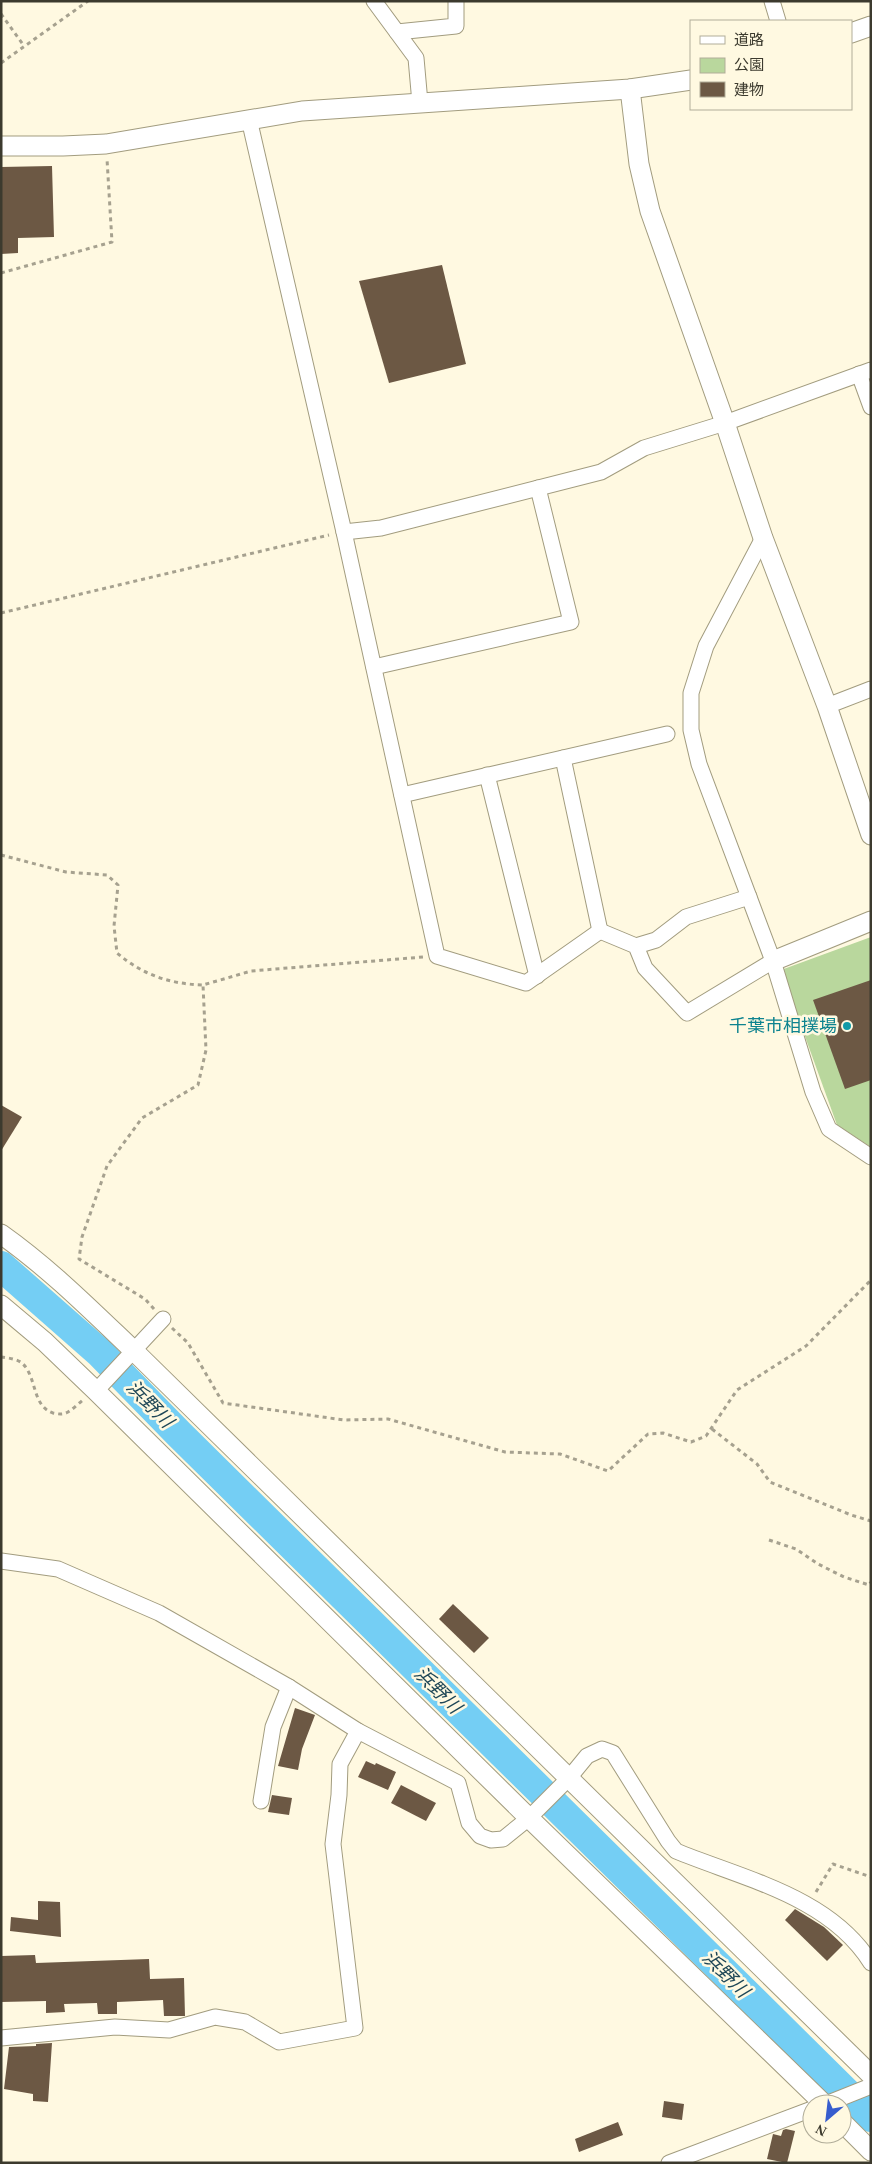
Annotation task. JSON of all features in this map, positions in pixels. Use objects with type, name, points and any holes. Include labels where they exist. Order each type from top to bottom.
[{"type":"street","points":[[374,1],[416,58],[420,103]]},
{"type":"street","points":[[397,32],[456,26],[456,1]]},
{"type":"street","points":[[772,1],[778,20]]},
{"type":"street","points":[[852,32],[871,26]]},
{"type":"street","points":[[1,146],[106,144],[302,111],[630,89],[690,80]]},
{"type":"street","points":[[630,89],[639,164],[650,211],[725,423],[762,538],[827,706],[864,794],[871,836]]},
{"type":"street","points":[[249,119],[344,532],[437,956],[526,983],[600,931]]},
{"type":"street","points":[[344,532],[381,528],[601,472],[644,448],[725,423],[865,372],[871,407]]},
{"type":"street","points":[[374,666],[572,622],[538,488]]},
{"type":"street","points":[[762,538],[706,646],[691,693],[692,730],[699,764],[773,960],[813,1092],[829,1130],[871,1157]]},
{"type":"street","points":[[827,706],[871,689]]},
{"type":"street","points":[[402,795],[666,734]]},
{"type":"street","points":[[563,758],[600,931]]},
{"type":"street","points":[[487,775],[536,976]]},
{"type":"street","points":[[600,931],[636,946],[656,940],[686,917],[749,897]]},
{"type":"street","points":[[636,946],[645,968],[686,1013],[773,960],[871,921]]},
{"type":"street","points":[[1,1234],[70,1290],[133,1350],[871,2075]]},
{"type":"street","points":[[1,1305],[45,1342],[96,1391],[529,1818],[815,2094]]},
{"type":"street","points":[[96,1391],[163,1319]]},
{"type":"street","points":[[1,1561],[58,1568],[159,1613],[289,1687],[358,1731],[458,1783],[469,1823],[480,1836],[491,1840],[503,1839],[529,1818],[569,1778],[587,1756],[602,1749],[613,1753],[668,1842],[676,1851],[762,1882],[826,1916],[862,1948],[871,1963]]},
{"type":"street","points":[[261,1801],[273,1727],[289,1687]]},
{"type":"street","points":[[1,2038],[115,2027],[169,2030],[216,2016],[245,2022],[279,2042],[356,2028],[333,1844],[339,1795],[340,1764],[358,1731]]},
{"type":"street","points":[[851,2094],[871,2086]]},
{"type":"street","points":[[669,2163],[802,2113]]},
{"type":"street","points":[[852,2132],[871,2151]]},
{"type":"path","points":[[1,64],[88,1]]},
{"type":"path","points":[[1,14],[24,46]]},
{"type":"path","points":[[1,273],[112,242],[106,144]]},
{"type":"path","points":[[1,613],[344,532]]},
{"type":"path","points":[[1,856],[66,872],[106,875],[118,885],[114,926],[117,953],[131,965],[179,984],[204,985],[251,971],[437,956]]},
{"type":"path","points":[[204,985],[206,1050],[198,1085],[142,1118],[107,1166],[82,1237],[79,1259],[144,1299],[188,1343],[223,1403],[344,1420],[388,1420],[505,1452],[560,1454],[608,1471],[648,1434],[663,1433],[691,1442],[706,1436],[737,1390],[806,1346],[871,1280]]},
{"type":"path","points":[[1,1357],[12,1358],[23,1364],[40,1403],[47,1411],[58,1414],[67,1413],[96,1391]]},
{"type":"path","points":[[712,1429],[757,1464],[770,1482],[851,1515],[871,1521]]},
{"type":"path","points":[[769,1540],[796,1549],[818,1564],[844,1577],[868,1585],[871,1582]]},
{"type":"path","points":[[807,1906],[833,1864],[871,1877]]},
{"type":"green space","points":[[871,937],[871,1147],[837,1125],[781,970]]},
{"type":"building","points":[[52,166],[54,237],[18,238],[18,253],[1,254],[1,167]]},
{"type":"building","points":[[442,265],[466,364],[389,383],[359,281]]},
{"type":"building","name":"千葉市相撲場","points":[[871,980],[871,1080],[845,1089],[813,1000]]},
{"type":"building","points":[[1,1105],[22,1117],[1,1151]]},
{"type":"building","points":[[453,1604],[489,1638],[474,1653],[439,1619]]},
{"type":"building","points":[[295,1708],[315,1715],[302,1749],[298,1770],[278,1766]]},
{"type":"building","points":[[366,1761],[375,1765],[376,1763],[396,1772],[388,1790],[358,1777]]},
{"type":"building","points":[[401,1785],[436,1803],[426,1821],[391,1803]]},
{"type":"building","points":[[272,1795],[292,1798],[289,1815],[268,1812]]},
{"type":"building","points":[[38,1901],[60,1902],[61,1937],[10,1931],[11,1917],[38,1920]]},
{"type":"building","points":[[795,1909],[824,1927],[843,1945],[827,1961],[785,1920]]},
{"type":"building","points":[[35,1955],[36,1963],[149,1959],[150,1979],[184,1978],[185,2016],[164,2016],[163,2000],[117,2002],[117,2014],[98,2014],[97,2003],[64,2004],[65,2012],[46,2013],[46,2001],[1,2002],[1,1956]]},
{"type":"building","points":[[52,2043],[48,2102],[33,2101],[33,2094],[4,2089],[9,2047],[36,2046],[36,2044]]},
{"type":"building","points":[[664,2101],[684,2104],[682,2120],[662,2117]]},
{"type":"building","points":[[618,2122],[623,2135],[579,2152],[575,2139]]},
{"type":"building","points":[[783,2130],[795,2131],[787,2163],[767,2159],[773,2134],[781,2136]]},
{"type":"waterway","name":"浜野川","points":[[1,1266],[100,1353],[179,1434],[871,2117]]},
{"type":"place","name":"千葉市相撲場","points":[[847,1026]]}]
